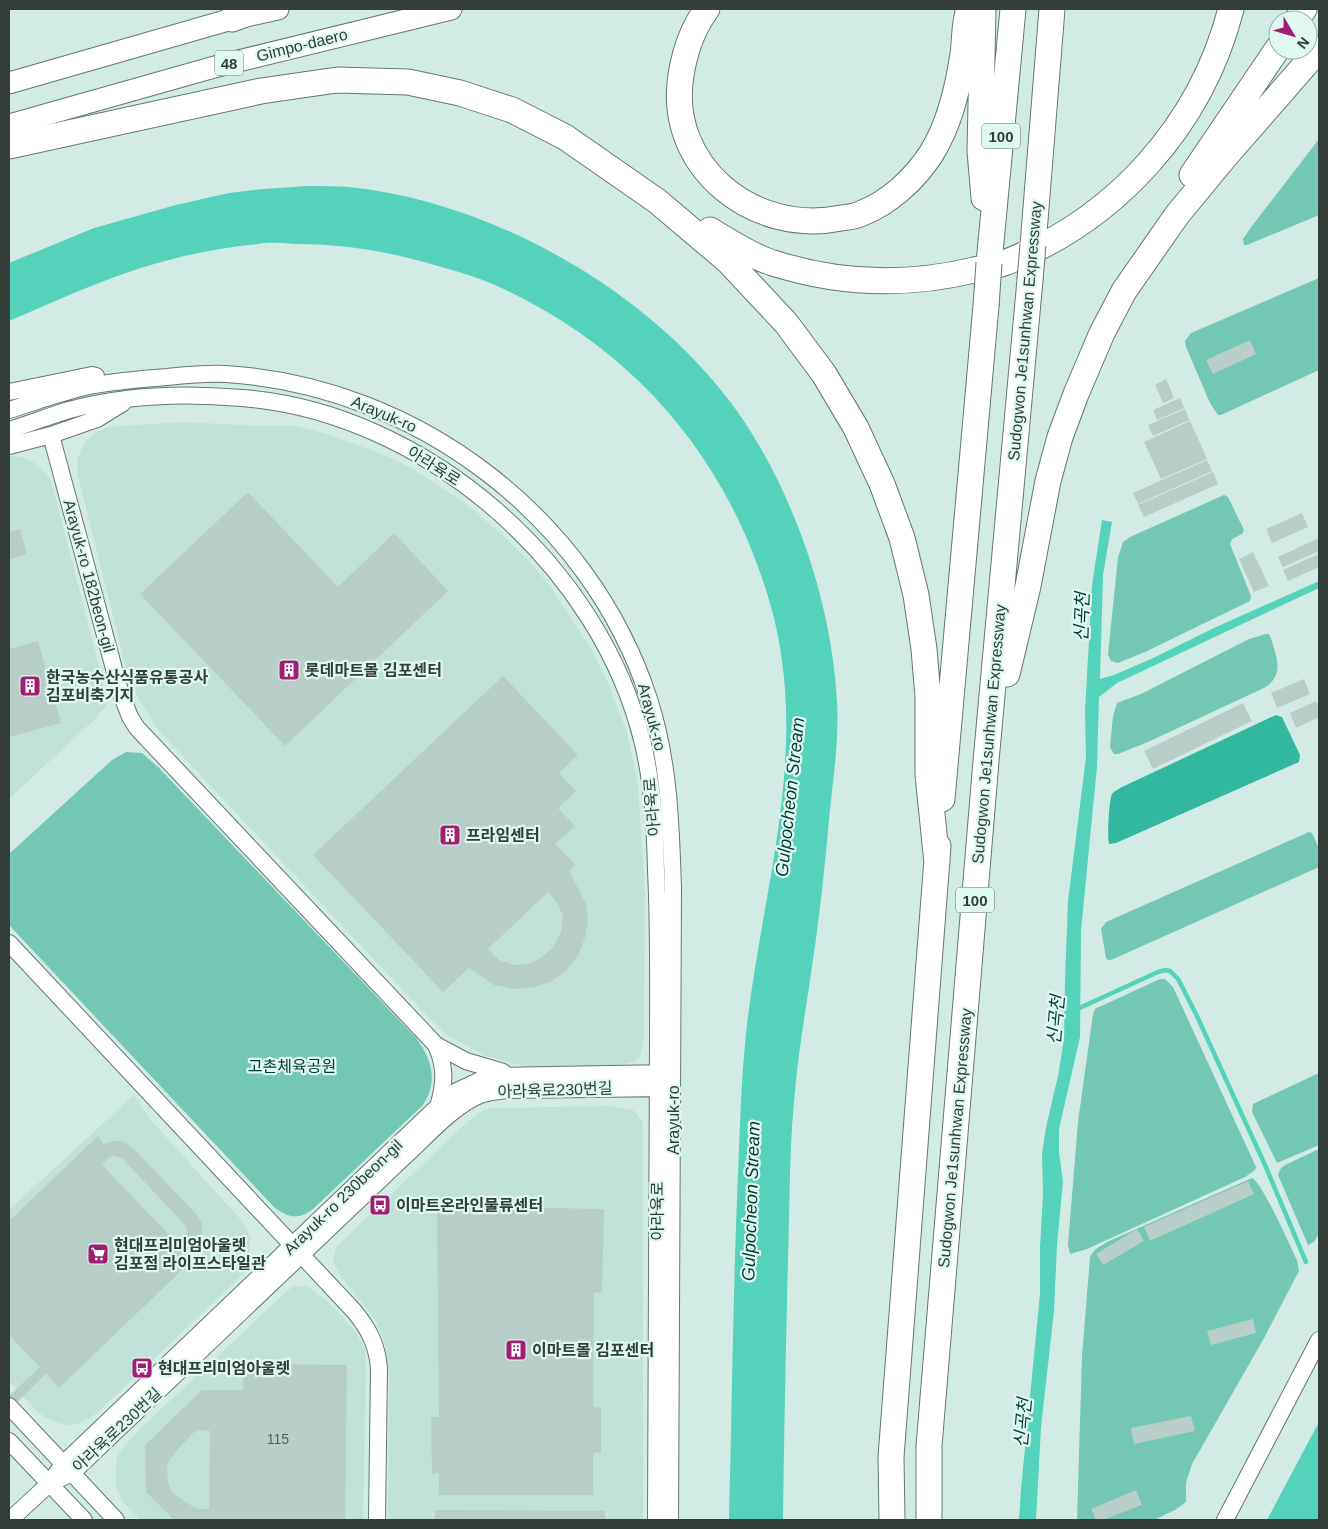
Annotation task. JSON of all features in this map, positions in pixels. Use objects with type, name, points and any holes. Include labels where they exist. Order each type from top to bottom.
[{"type":"highway","points":[[232,19],[259,9]]},
{"type":"highway","points":[[707,9],[692,33],[684,59],[679,89],[681,112],[689,144],[702,167],[718,185],[744,203],[768,214],[802,222],[827,221],[859,215],[889,199],[909,181],[931,154],[949,115],[973,10]]},
{"type":"highway","name":"100","points":[[892,1520],[891,1457],[937,863],[1013,9]]},
{"type":"highway","name":"Sudogwon Je1sunhwan Expressway","points":[[929,1520],[929,1446],[986,762],[1030,280],[1052,9]]},
{"type":"highway","points":[[657,201],[772,263],[820,275],[860,281],[909,281],[955,275],[1002,264],[1057,239],[1094,214],[1128,185],[1159,152],[1182,122],[1199,92],[1223,37],[1231,9]]},
{"type":"highway","points":[[973,10],[980,151],[989,263]]},
{"type":"highway","points":[[1124,291],[1177,215],[1319,49]]},
{"type":"highway","points":[[986,762],[1028,586],[1048,481],[1058,445],[1079,385],[1124,291],[1173,205],[1270,60]]},
{"type":"highway","points":[[11,140],[261,91],[337,80],[408,82],[460,93],[512,110],[539,122],[587,152],[657,201],[728,261],[786,322],[824,374],[856,428],[882,484],[902,538],[916,595],[924,649],[928,697],[928,775],[937,863]]},
{"type":"main road","points":[[9,83],[232,19],[278,9]]},
{"type":"main road","name":"Gimpo-daero","points":[[11,140],[118,110],[218,66],[451,9]]},
{"type":"street","name":"Arayuk-ro","points":[[9,410],[88,386],[188,375],[224,374],[306,386],[365,404],[394,416],[476,463],[498,480],[541,521],[598,589],[633,656],[650,701],[661,745],[671,824],[673,888],[666,1081],[670,1520]]},
{"type":"street","points":[[9,392],[92,375],[123,381]]},
{"type":"street","name":"아라육로","points":[[9,430],[71,410],[128,400],[172,396],[246,398],[316,411],[359,426],[421,456],[462,483],[513,527],[561,578],[590,617],[617,669],[638,724],[649,770],[654,817],[666,1081],[656,1520]]},
{"type":"street","points":[[9,446],[51,435],[97,419],[128,400]]},
{"type":"street","name":"Arayuk-ro 182beon-gil","points":[[51,435],[120,691],[130,717],[158,752],[436,1045]]},
{"type":"street","points":[[9,943],[362,1321],[370,1332],[375,1343],[379,1368],[377,1520]]},
{"type":"street","points":[[436,1045],[466,1061],[512,1074]]},
{"type":"street","points":[[436,1045],[443,1065],[444,1078],[438,1107]]},
{"type":"street","name":"Arayuk-ro 230beon-gil","points":[[297,1251],[438,1107],[457,1091],[471,1084],[485,1078],[512,1074],[666,1081]]},
{"type":"street","name":"아라육로230번길","points":[[49,1484],[297,1251],[456,1110],[481,1094],[507,1090],[666,1081]]},
{"type":"street","points":[[1225,1520],[1319,1340]]},
{"type":"street","points":[[9,1406],[116,1520]]},
{"type":"street","points":[[9,1441],[84,1520]]},
{"type":"street","points":[[10,1520],[49,1484]]},
{"type":"shaded area","points":[[181,422],[297,426],[330,435],[384,455],[413,469],[466,504],[528,560],[551,587],[593,652],[608,683],[627,732],[638,785],[645,894],[644,1041],[640,1056],[635,1061],[621,1065],[525,1066],[486,1056],[447,1035],[159,731],[139,700],[126,667],[78,476],[77,461],[87,440],[97,432],[108,427]]},
{"type":"shaded area","points":[[9,456],[22,457],[32,461],[48,476],[52,484],[103,682],[106,706],[96,718],[9,799]]},
{"type":"shaded area","points":[[1276,715],[1282,717],[1300,755],[1299,762],[1116,843],[1109,844],[1109,811],[1114,792]]},
{"type":"shaded area","points":[[134,1095],[149,1118],[242,1221],[250,1237],[250,1258],[247,1267],[240,1277],[96,1414],[78,1424],[58,1423],[46,1418],[36,1410],[9,1381],[9,1210]]},
{"type":"shaded area","points":[[610,1106],[633,1110],[642,1121],[643,1128],[643,1520],[388,1520],[389,1380],[385,1344],[377,1322],[335,1266],[333,1260],[336,1247],[464,1125],[484,1110],[493,1108]]},
{"type":"shaded area","points":[[292,1287],[308,1287],[327,1301],[355,1331],[365,1348],[363,1520],[141,1520],[125,1504],[116,1485],[116,1460],[121,1450],[143,1426],[285,1293]]},
{"type":"green space","points":[[1319,139],[1319,215],[1244,245],[1243,239],[1252,226]]},
{"type":"green space","points":[[1319,278],[1319,370],[1218,415],[1210,403],[1185,341],[1191,333]]},
{"type":"green space","points":[[1224,495],[1228,497],[1244,530],[1242,534],[1232,539],[1230,544],[1251,596],[1250,601],[1145,652],[1118,663],[1111,661],[1108,655],[1118,557],[1123,542],[1130,537]]},
{"type":"green space","points":[[1269,634],[1271,638],[1278,664],[1276,676],[1266,687],[1148,742],[1114,754],[1110,747],[1113,716],[1117,703],[1141,694],[1249,639]]},
{"type":"green space","name":"고촌체육공원","points":[[126,752],[142,753],[159,768],[416,1038],[426,1054],[432,1080],[422,1106],[313,1209],[303,1215],[284,1214],[274,1207],[9,925],[9,854],[112,760]]},
{"type":"green space","points":[[1309,832],[1312,833],[1319,849],[1319,867],[1111,960],[1106,958],[1101,929],[1106,922]]},
{"type":"green space","points":[[1160,979],[1165,979],[1173,987],[1256,1167],[1255,1170],[1245,1177],[1087,1249],[1070,1254],[1068,1245],[1078,1122],[1093,1014],[1095,1009]]},
{"type":"green space","points":[[1319,1073],[1319,1145],[1277,1163],[1252,1112],[1253,1104]]},
{"type":"green space","points":[[1319,1149],[1319,1233],[1314,1242],[1308,1245],[1278,1175],[1281,1168],[1285,1165]]},
{"type":"green space","points":[[1252,1178],[1257,1182],[1276,1215],[1297,1260],[1299,1271],[1263,1340],[1192,1464],[1186,1483],[1186,1502],[1175,1510],[1154,1520],[1077,1520],[1082,1356],[1090,1257],[1096,1249],[1109,1241]]},
{"type":"water","name":"Gulpocheon Stream","points":[[308,186],[349,187],[404,196],[459,212],[513,233],[566,260],[615,292],[661,328],[702,368],[737,411],[776,477],[806,550],[818,588],[834,664],[837,729],[822,894],[799,1056],[792,1122],[783,1520],[729,1520],[735,1261],[743,1069],[752,987],[776,845],[782,797],[786,750],[786,702],[779,640],[765,586],[750,546],[730,503],[706,462],[679,425],[648,391],[615,359],[578,331],[538,307],[487,281],[392,254],[360,248],[276,243],[218,249],[160,262],[123,274],[80,290],[9,321],[9,263],[94,228],[176,205],[229,193]]},
{"type":"water","points":[[1102,520],[1112,522],[1103,575],[1100,679],[1151,659],[1216,627],[1319,581],[1319,588],[1117,683],[1099,697],[1097,766],[1081,931],[1080,1037],[1059,1129],[1059,1153],[1063,1181],[1057,1245],[1054,1311],[1041,1427],[1036,1520],[1019,1520],[1040,1294],[1043,1194],[1042,1154],[1064,1039],[1068,901],[1086,757],[1085,712],[1092,585]]},
{"type":"water","points":[[1319,1422],[1319,1520],[1267,1520]]},
{"type":"building","points":[[1250,340],[1256,354],[1213,374],[1206,360]]},
{"type":"building","points":[[1166,379],[1174,398],[1163,403],[1155,385]]},
{"type":"building","points":[[1180,398],[1184,408],[1157,420],[1153,410]]},
{"type":"building","points":[[1185,409],[1189,420],[1153,436],[1148,425]]},
{"type":"building","points":[[1190,421],[1207,459],[1161,479],[1144,442]]},
{"type":"building","points":[[1207,460],[1212,471],[1138,504],[1133,493]]},
{"type":"building","points":[[1213,472],[1218,484],[1144,517],[1138,505]]},
{"type":"building","name":"롯데마트몰 김포센터","points":[[248,492],[338,587],[394,533],[448,591],[285,746],[140,594]]},
{"type":"building","points":[[1302,513],[1308,527],[1272,543],[1266,529]]},
{"type":"building","points":[[20,529],[27,554],[10,559],[9,532]]},
{"type":"building","points":[[1319,538],[1319,551],[1283,567],[1278,557]]},
{"type":"building","points":[[1253,552],[1269,586],[1254,592],[1239,559]]},
{"type":"building","points":[[1319,554],[1319,567],[1288,581],[1283,570]]},
{"type":"building","name":"한국농수산식품유통공사 김포비축기지","points":[[38,641],[61,723],[9,737],[9,649]]},
{"type":"building","name":"프라임센터","points":[[503,676],[578,755],[559,773],[576,791],[558,808],[575,826],[555,844],[576,865],[569,871],[586,904],[588,920],[585,937],[579,954],[566,971],[552,981],[535,987],[515,989],[494,985],[469,968],[443,992],[313,855]],"holes":[[[548,892],[557,903],[563,916],[561,932],[553,947],[541,958],[528,964],[515,965],[499,960],[488,949]]]},
{"type":"building","points":[[1304,679],[1310,694],[1277,708],[1271,693]]},
{"type":"building","points":[[1316,701],[1319,708],[1319,717],[1296,728],[1290,713]]},
{"type":"building","points":[[1243,703],[1252,721],[1153,769],[1144,751]]},
{"type":"building","name":"현대프리미엄아울렛 김포점 라이프스타일관","points":[[98,1136],[104,1144],[113,1141],[123,1141],[134,1149],[197,1215],[202,1224],[202,1234],[199,1243],[177,1264],[182,1270],[59,1388],[46,1374],[9,1410],[9,1396],[40,1367],[9,1335],[9,1221]],"holes":[[[113,1156],[122,1158],[185,1225],[186,1236],[177,1243],[102,1165],[108,1158]]]},
{"type":"building","points":[[1248,1181],[1254,1194],[1150,1241],[1144,1227]]},
{"type":"building","name":"이마트몰 김포센터","points":[[437,1206],[604,1209],[602,1292],[594,1293],[593,1407],[601,1408],[601,1452],[593,1453],[593,1495],[439,1495],[439,1473],[432,1474],[431,1417],[439,1417]]},
{"type":"building","points":[[1137,1229],[1144,1241],[1103,1265],[1096,1254]]},
{"type":"building","points":[[1253,1319],[1256,1333],[1211,1345],[1207,1331]]},
{"type":"building","points":[[244,1364],[347,1365],[345,1520],[174,1520],[146,1492],[145,1445],[202,1390],[243,1390]],"holes":[[[200,1430],[210,1431],[209,1509],[197,1509],[175,1495],[170,1489],[167,1466],[170,1459],[193,1433]]]},
{"type":"building","points":[[1191,1416],[1195,1431],[1134,1444],[1131,1428]]},
{"type":"building","points":[[1136,1490],[1142,1505],[1103,1520],[1096,1520],[1091,1509]]},
{"type":"building","points":[[435,1510],[605,1511],[605,1520],[435,1520]]},
{"type":"waterway","name":"신곡천","points":[[1075,1010],[1158,972],[1170,971],[1178,979],[1265,1165],[1306,1262]]},
{"type":"place","name":"롯데마트몰 김포센터","points":[[289,670]]},
{"type":"place","name":"한국농수산식품유통공사 김포비축기지","points":[[30,686]]},
{"type":"place","name":"프라임센터","points":[[450,835]]},
{"type":"place","name":"이마트온라인물류센터","points":[[380,1205]]},
{"type":"place","name":"현대프리미엄아울렛 김포점 라이프스타일관","points":[[98,1254]]},
{"type":"place","name":"이마트몰 김포센터","points":[[516,1350]]},
{"type":"place","name":"현대프리미엄아울렛","points":[[142,1368]]}]
